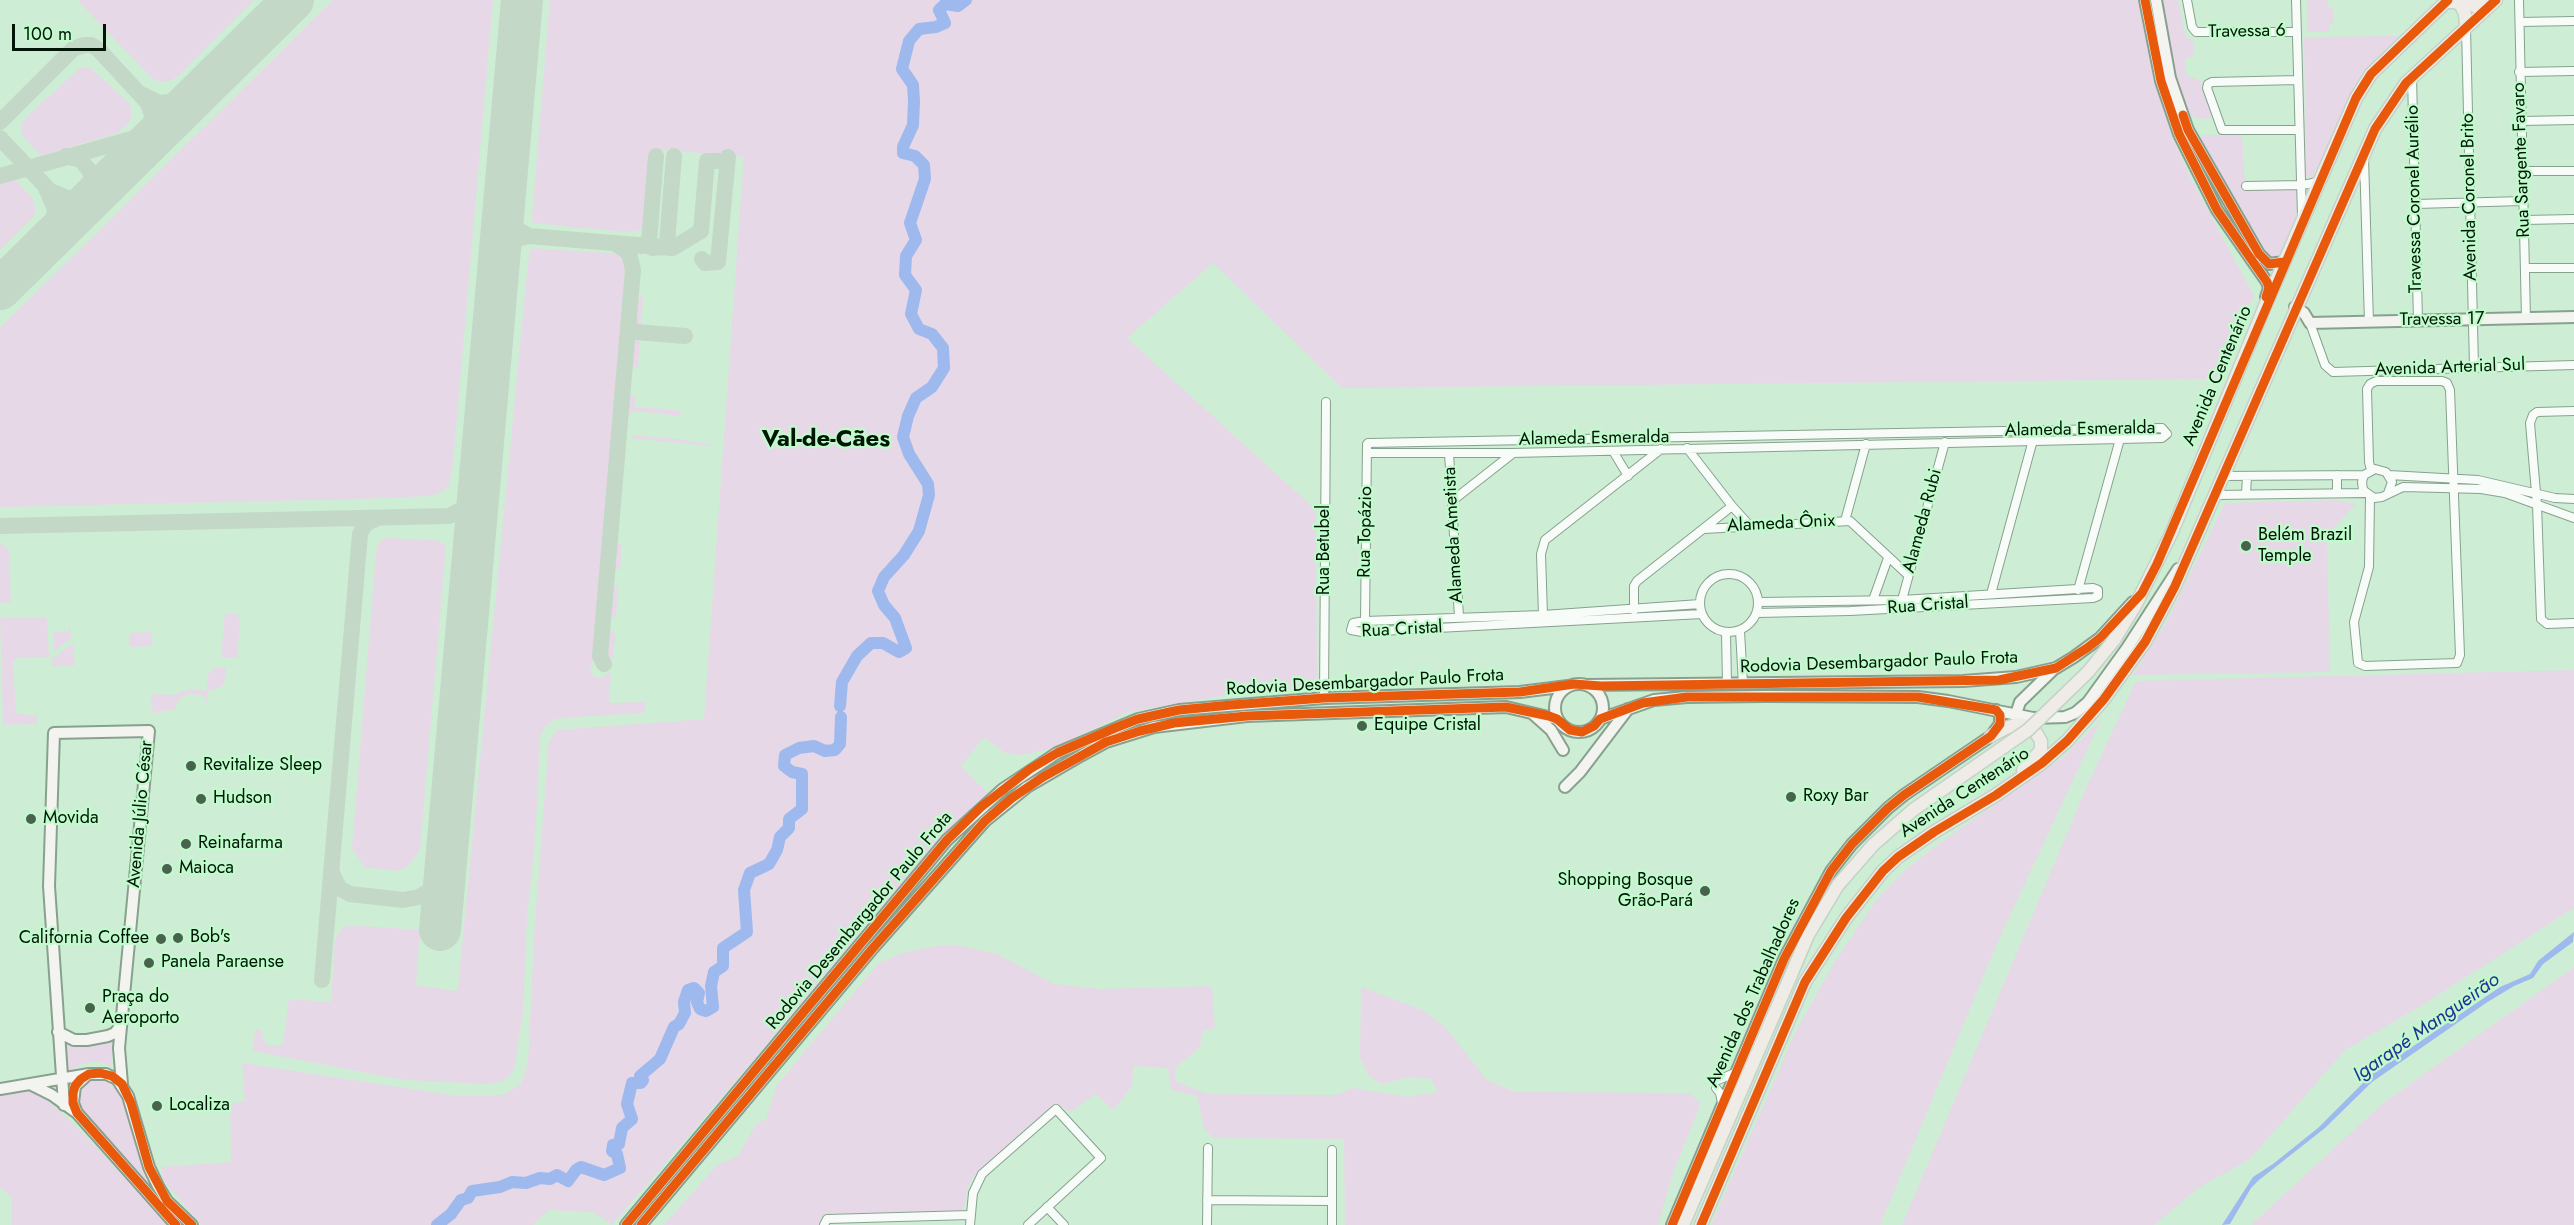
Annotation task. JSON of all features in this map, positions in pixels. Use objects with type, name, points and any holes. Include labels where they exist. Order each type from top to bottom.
[{"type":"main road","points":[[2469,0],[2474,6],[2493,3]]},
{"type":"main road","name":"Avenida Centenário","points":[[1683,1225],[1808,935],[1838,885],[1873,845],[1913,810],[2028,730],[2088,672],[2114,640],[2142,593],[2172,532],[2348,113],[2364,83],[2447,1]]},
{"type":"main road","points":[[2447,1],[2461,5],[2465,14],[2466,26]]},
{"type":"main road","name":"Avenida Centenário","points":[[1701,1225],[1805,982],[1825,947],[1868,890],[1898,857],[2042,763],[2080,727],[2104,699],[2145,642],[2164,608],[2364,151],[2384,114],[2412,76],[2493,3]]},
{"type":"main road","points":[[1991,736],[2006,728],[2023,724],[2035,731],[2042,744],[2041,750],[2029,764],[1996,795]]},
{"type":"street","points":[[2145,0],[2161,81],[2179,134],[2217,210],[2267,282],[2269,288],[2265,306]]},
{"type":"street","points":[[2156,0],[2170,78],[2188,130],[2259,254],[2269,264],[2284,262]]},
{"type":"street","name":"Travessa 6","points":[[2187,0],[2192,27],[2196,32],[2296,32]]},
{"type":"street","points":[[2295,0],[2302,185],[2301,224]]},
{"type":"street","name":"Rua Sargente Favaro","points":[[2520,0],[2519,72],[2526,319]]},
{"type":"street","points":[[2520,22],[2574,21]]},
{"type":"street","name":"Avenida Coronel Brito","points":[[2466,26],[2474,367]]},
{"type":"street","points":[[2519,72],[2574,71]]},
{"type":"street","name":"Travessa Coronel Aurélio","points":[[2412,76],[2418,321]]},
{"type":"street","points":[[2297,80],[2212,82],[2207,88],[2222,130],[2299,130]]},
{"type":"street","points":[[2521,121],[2574,120]]},
{"type":"street","points":[[2364,151],[2369,322]]},
{"type":"street","points":[[2523,171],[2574,171]]},
{"type":"street","points":[[2246,186],[2302,185],[2318,182]]},
{"type":"street","points":[[2416,204],[2523,201]]},
{"type":"street","points":[[2524,220],[2574,219]]},
{"type":"street","points":[[2525,268],[2574,268]]},
{"type":"street","points":[[2295,307],[2304,313],[2310,323]]},
{"type":"street","name":"Travessa 17","points":[[2310,323],[2574,317]]},
{"type":"street","name":"Avenida Arterial Sul","points":[[2310,323],[2327,368],[2338,372],[2574,365]]},
{"type":"street","points":[[2374,381],[2442,381],[2450,388],[2453,483],[2460,655],[2457,663],[2365,666],[2358,663],[2354,622],[2369,567],[2368,495],[2362,486],[2368,472],[2369,462],[2368,386],[2374,381]]},
{"type":"street","name":"Rua Betubel","points":[[1324,698],[1326,402]]},
{"type":"street","points":[[2574,411],[2541,411],[2535,413],[2531,418],[2541,619],[2547,624],[2574,623]]},
{"type":"street","name":"Alameda Esmeralda","points":[[1367,443],[2164,428],[2167,432],[2167,436],[2162,438],[1512,453],[1367,453]]},
{"type":"street","points":[[2078,440],[2080,430]]},
{"type":"street","points":[[1992,441],[1994,432]]},
{"type":"street","points":[[1907,443],[1909,433]]},
{"type":"street","points":[[1826,445],[1827,435]]},
{"type":"street","points":[[1702,437],[1703,448]]},
{"type":"street","points":[[1602,439],[1602,451]]},
{"type":"street","points":[[2078,590],[2120,439]]},
{"type":"street","points":[[1991,594],[2033,440]]},
{"type":"street","points":[[1462,441],[1463,453]]},
{"type":"street","name":"Alameda Rubi","points":[[1902,600],[1945,442]]},
{"type":"street","name":"Rua Topázio","points":[[1365,621],[1367,443]]},
{"type":"street","points":[[1845,521],[1866,444]]},
{"type":"street","points":[[1687,448],[1750,526]]},
{"type":"street","points":[[1543,615],[1541,554],[1545,540],[1661,449]]},
{"type":"street","points":[[1613,451],[1628,476]]},
{"type":"street","name":"Alameda Ametista","points":[[1449,453],[1459,618]]},
{"type":"street","points":[[1452,501],[1512,453]]},
{"type":"street","points":[[2223,476],[2337,476],[2379,469],[2389,475],[2453,483],[2505,493],[2574,518]]},
{"type":"street","points":[[2388,493],[2391,486],[2389,475]]},
{"type":"street","points":[[2246,494],[2247,476]]},
{"type":"street","points":[[2337,476],[2337,493]]},
{"type":"street","points":[[2215,495],[2337,493],[2378,498],[2403,486],[2478,480],[2536,494],[2574,499]]},
{"type":"street","name":"Alameda Ônix","points":[[1634,610],[1634,586],[1637,580],[1732,506]]},
{"type":"street","name":"Alameda Ônix","points":[[1704,529],[1845,521],[1854,523],[1908,575]]},
{"type":"street","name":"Avenida Centenário","points":[[2066,717],[2088,702],[2127,648],[2191,548]]},
{"type":"street","points":[[1873,600],[1888,558]]},
{"type":"street","points":[[1733,574],[1750,584],[1758,602],[1757,613],[1747,627],[1740,631],[1726,633],[1711,627],[1702,614],[1700,604],[1706,585],[1723,575],[1733,574]]},
{"type":"street","name":"Rua Cristal","points":[[1757,613],[1851,611],[1952,600],[1991,594],[2037,591],[2097,588],[2098,592],[2094,598],[2037,600],[1952,600],[1873,600],[1758,602]]},
{"type":"street","points":[[2037,591],[2037,600]]},
{"type":"street","name":"Rodovia Desembargador Paulo Frota","points":[[1587,686],[1999,680],[2056,668],[2100,638],[2142,593]]},
{"type":"street","points":[[1851,611],[1852,601]]},
{"type":"street","name":"Rua Cristal","points":[[1700,604],[1589,616],[1413,629],[1351,631],[1352,623],[1365,621],[1543,615],[1589,616],[1702,614]]},
{"type":"street","points":[[1412,619],[1413,629]]},
{"type":"street","points":[[1740,631],[1743,684]]},
{"type":"street","points":[[1726,633],[1727,684]]},
{"type":"street","points":[[2016,714],[2020,702],[2056,668]]},
{"type":"street","points":[[1774,696],[1780,691],[1793,691],[1794,686],[1791,682]]},
{"type":"street","points":[[1574,684],[1587,686],[1597,692],[1602,702],[1600,719],[1588,730],[1576,732],[1564,727],[1557,719],[1556,700],[1568,686],[1574,684]]},
{"type":"street","name":"Rodovia Desembargador Paulo Frota","points":[[626,1225],[947,840],[1003,789],[1057,753],[1138,719],[1200,708],[1324,698],[1508,693],[1568,686]]},
{"type":"street","name":"Rodovia Desembargador Paulo Frota","points":[[1600,719],[1654,700],[1687,697],[1774,696],[1918,697],[2044,719],[2066,717]]},
{"type":"street","name":"Rodovia Desembargador Paulo Frota","points":[[641,1225],[934,877],[985,821],[1012,798],[1082,754],[1106,742],[1140,731],[1174,723],[1237,717],[1506,707],[1528,710],[1557,719]]},
{"type":"street","points":[[1565,787],[1580,772],[1629,709]]},
{"type":"street","points":[[1528,710],[1547,726],[1563,750]]},
{"type":"street","points":[[1991,736],[2000,724],[2000,715],[1996,710]]},
{"type":"street","name":"Avenida Júlio César","points":[[64,1105],[49,886],[54,733],[149,731],[119,1063],[122,1084],[131,1102],[149,1167],[167,1201],[192,1225]]},
{"type":"street","name":"Avenida dos Trabalhadores","points":[[1672,1225],[1784,959],[1831,871],[1852,844],[1888,808],[1991,736]]},
{"type":"street","points":[[58,1032],[74,1040],[87,1040],[115,1033],[121,1025]]},
{"type":"street","points":[[1722,1103],[1717,1084],[1737,1072]]},
{"type":"street","points":[[0,1089],[89,1074],[106,1074],[122,1084]]},
{"type":"street","points":[[77,1113],[73,1103],[75,1086],[89,1074]]},
{"type":"street","points":[[30,1084],[44,1090],[77,1113],[176,1225]]},
{"type":"street","points":[[970,1225],[974,1187],[982,1174],[1054,1109],[1101,1158],[1028,1225]]},
{"type":"street","points":[[1207,1225],[1208,1148]]},
{"type":"street","points":[[1332,1150],[1332,1225]]},
{"type":"street","points":[[1207,1200],[1331,1201]]},
{"type":"street","points":[[1047,1207],[1064,1225]]},
{"type":"street","points":[[825,1222],[877,1222],[970,1215]]},
{"type":"shaded area","points":[[77,0],[254,0],[178,76],[162,82],[154,80]]},
{"type":"shaded area","points":[[333,0],[493,0],[453,463],[449,485],[443,491],[430,496],[0,507],[0,328]]},
{"type":"shaded area","points":[[550,0],[2139,0],[2153,73],[2171,135],[2191,179],[2254,296],[2215,379],[1342,388],[1213,263],[1127,338],[1316,510],[1317,688],[1241,693],[1128,712],[1056,748],[1020,755],[1005,753],[984,737],[961,766],[988,793],[946,834],[876,913],[754,1060],[612,1225],[593,1212],[549,1210],[533,1225],[201,1225],[163,1180],[161,1167],[231,1162],[230,1104],[245,1101],[242,1063],[457,1096],[503,1095],[521,1084],[528,1063],[535,921],[549,741],[557,730],[704,719],[744,154],[742,157],[655,149],[648,213],[644,227],[638,231],[622,232],[534,223],[532,218]]},
{"type":"shaded area","points":[[2158,0],[2178,0],[2186,38],[2193,39],[2194,57],[2185,59],[2186,75],[2201,81],[2212,118],[2199,119],[2185,112],[2177,95]]},
{"type":"shaded area","points":[[2307,0],[2328,0],[2328,8],[2333,8],[2334,23],[2329,24],[2329,32],[2307,32]]},
{"type":"shaded area","points":[[2399,36],[2361,75],[2346,103],[2315,178],[2310,179],[2306,175],[2304,37]]},
{"type":"shaded area","points":[[80,68],[91,68],[129,103],[132,113],[129,123],[117,133],[41,156],[22,135],[22,124],[26,117]]},
{"type":"shaded area","points":[[2202,135],[2242,135],[2245,189],[2297,189],[2296,220],[2277,260],[2268,261],[2198,146]]},
{"type":"shaded area","points":[[12,179],[18,182],[32,198],[36,210],[33,217],[0,250],[0,183]]},
{"type":"shaded area","points":[[534,248],[622,254],[627,262],[593,662],[590,670],[593,676],[598,678],[603,678],[608,673],[611,674],[609,703],[645,702],[645,710],[643,713],[559,718],[546,725],[540,736],[535,842],[527,916],[523,1013],[514,1069],[507,1079],[489,1084],[404,1080],[253,1051],[255,1029],[261,1030],[266,1045],[283,1045],[289,999],[331,1002],[335,939],[341,929],[349,925],[420,930],[416,985],[455,991],[458,988],[528,263],[530,251]]},
{"type":"shaded area","points":[[643,296],[641,327],[635,324],[638,297]]},
{"type":"shaded area","points":[[640,338],[638,368],[632,367],[634,339]]},
{"type":"shaded area","points":[[630,396],[635,396],[635,407],[675,410],[681,412],[681,416],[634,411],[631,417],[628,413]]},
{"type":"shaded area","points":[[632,435],[711,444],[710,446],[631,438]]},
{"type":"shaded area","points":[[2336,500],[2356,504],[2327,535],[2330,672],[2133,675],[2166,623],[2225,503]]},
{"type":"shaded area","points":[[384,538],[437,540],[446,546],[420,850],[409,866],[397,871],[364,867],[352,848],[376,553],[378,545]]},
{"type":"shaded area","points":[[0,544],[9,549],[11,602],[0,603]]},
{"type":"shaded area","points":[[622,544],[620,570],[615,569],[616,546]]},
{"type":"shaded area","points":[[618,586],[616,617],[611,617],[613,587]]},
{"type":"shaded area","points":[[225,614],[237,614],[240,621],[237,658],[221,657]]},
{"type":"shaded area","points":[[47,617],[49,657],[19,657],[13,661],[16,713],[38,716],[38,724],[3,725],[0,618]]},
{"type":"shaded area","points":[[68,618],[72,638],[54,651],[53,632],[69,631]]},
{"type":"shaded area","points":[[614,631],[613,659],[607,657],[608,632]]},
{"type":"shaded area","points":[[151,632],[153,646],[129,647],[130,633]]},
{"type":"shaded area","points":[[73,643],[75,666],[51,666],[53,658]]},
{"type":"shaded area","points":[[213,668],[226,668],[225,680],[223,686],[208,691],[207,705],[204,696],[190,694],[180,698],[174,710],[162,711],[160,714],[152,711],[151,697],[154,694],[174,695],[189,689],[206,691],[208,672],[212,673]]},
{"type":"shaded area","points":[[2574,670],[2574,908],[2424,1004],[2345,1050],[2250,1159],[2200,1187],[2154,1225],[1902,1225],[2087,786],[2136,681]]},
{"type":"shaded area","points":[[2101,720],[1999,939],[1880,1225],[1711,1225],[1796,1031],[1834,963],[1875,902],[1905,870],[2063,757]]},
{"type":"shaded area","points":[[941,945],[962,946],[997,954],[1054,984],[1099,989],[1212,986],[1215,1028],[1203,1031],[1200,1047],[1175,1068],[1175,1081],[1207,1094],[1335,1095],[1353,1088],[1408,1097],[1438,1092],[1431,1079],[1410,1077],[1381,1084],[1368,1075],[1360,1057],[1361,987],[1423,1010],[1447,1029],[1487,1080],[1515,1092],[1689,1093],[1701,1103],[1673,1173],[1658,1225],[1345,1225],[1344,1139],[1213,1138],[1204,1128],[1197,1096],[1171,1090],[1168,1068],[1133,1066],[1132,1086],[1114,1110],[1095,1094],[1071,1112],[1055,1103],[976,1173],[968,1186],[963,1213],[826,1213],[820,1219],[820,1225],[664,1225],[717,1165],[738,1156],[756,1124],[766,1119],[777,1085],[879,963],[905,952]]},
{"type":"shaded area","points":[[2574,967],[2574,1225],[2251,1225],[2382,1104]]},
{"type":"shaded area","points":[[115,1037],[111,1066],[95,1061],[79,1065],[73,1073],[64,1074],[62,1038]]},
{"type":"shaded area","points":[[92,1078],[106,1081],[117,1090],[124,1101],[138,1155],[169,1211],[79,1110],[76,1100],[79,1085]]},
{"type":"shaded area","points":[[30,1091],[41,1095],[71,1121],[170,1225],[12,1225],[12,1197],[0,1188],[0,1096]]},
{"type":"water","points":[[2574,932],[2573,942],[2543,964],[2533,978],[2514,986],[2486,1003],[2372,1082],[2325,1128],[2259,1180],[2251,1188],[2230,1224],[2222,1225],[2253,1177],[2318,1128],[2371,1075],[2500,987],[2530,974],[2538,961]]},
{"type":"waterway","points":[[840,706],[842,682],[857,656],[871,643],[883,643],[899,652],[906,648],[895,618],[884,605],[878,591],[884,577],[904,555],[919,531],[929,495],[928,484],[909,454],[903,437],[908,416],[916,398],[932,387],[944,368],[943,348],[932,334],[919,329],[911,314],[916,290],[905,275],[906,256],[916,240],[910,223],[925,179],[924,165],[915,156],[903,153],[903,147],[913,125],[914,101],[913,85],[902,69],[909,41],[919,29],[936,27],[945,23],[939,10],[945,4],[958,6],[966,0]]},
{"type":"waterway","points":[[437,1225],[451,1214],[461,1200],[468,1198],[472,1191],[500,1187],[512,1182],[526,1183],[540,1178],[550,1179],[557,1175],[568,1181],[581,1167],[604,1175],[620,1168],[617,1154],[612,1151],[613,1145],[619,1144],[622,1128],[632,1119],[627,1104],[632,1083],[641,1083],[643,1080],[640,1076],[660,1059],[674,1027],[679,1024],[685,1013],[684,1002],[688,990],[694,988],[699,993],[697,1002],[700,1009],[706,1011],[713,1007],[711,986],[714,972],[723,966],[723,948],[747,932],[744,890],[750,873],[769,864],[777,850],[780,837],[789,828],[789,819],[802,809],[802,774],[792,772],[784,766],[785,755],[799,748],[814,746],[825,751],[835,750],[840,744],[841,717]]},
{"type":"taxiway","points":[[0,122],[73,49],[91,45],[98,49],[148,103],[152,115],[150,133],[142,149]]},
{"type":"taxiway","points":[[143,95],[159,103],[192,100]]},
{"type":"taxiway","points":[[0,176],[156,132],[166,125]]},
{"type":"taxiway","points":[[0,138],[50,191],[70,199],[89,201]]},
{"type":"taxiway","points":[[66,156],[81,160],[89,170],[92,178],[92,198]]},
{"type":"taxiway","points":[[641,246],[649,241],[656,156]]},
{"type":"taxiway","points":[[652,248],[662,247],[667,243],[674,156]]},
{"type":"taxiway","points":[[702,259],[705,263],[718,262],[728,157]]},
{"type":"taxiway","points":[[503,209],[513,227],[529,236],[673,248],[701,231],[707,161],[727,161]]},
{"type":"taxiway","points":[[46,188],[55,209],[52,237]]},
{"type":"taxiway","points":[[500,260],[510,243],[529,236]]},
{"type":"taxiway","points":[[604,664],[600,656],[633,270],[629,253],[616,244]]},
{"type":"taxiway","points":[[629,324],[636,332],[685,336]]},
{"type":"taxiway","points":[[0,526],[449,516],[466,507],[479,492]]},
{"type":"taxiway","points":[[322,980],[360,534],[365,524],[378,518]]},
{"type":"taxiway","points":[[331,871],[339,888],[350,894],[403,900],[419,897],[432,889],[443,876],[446,867]]},
{"type":"runway","points":[[0,289],[293,0]]},
{"type":"runway","points":[[440,930],[522,0]]},
{"type":"cycle path","points":[[2145,0],[2161,81],[2179,134],[2217,210],[2267,282],[2269,288],[2266,297]]},
{"type":"cycle path","points":[[626,1225],[947,840],[981,807],[1030,769],[1057,753],[1115,728],[1138,719],[1179,710],[1231,705],[1324,698],[1520,692],[1574,684],[1601,686],[1999,680],[2056,668],[2087,648],[2100,638],[2142,593],[2157,564],[2356,98],[2371,74],[2448,0]]},
{"type":"cycle path","points":[[1701,1225],[1805,982],[1846,918],[1883,871],[1898,857],[1934,832],[1996,795],[2042,763],[2067,741],[2104,699],[2145,642],[2175,586],[2375,129],[2406,83],[2496,0]]},
{"type":"cycle path","points":[[2183,115],[2188,130],[2259,254],[2269,264],[2284,262]]},
{"type":"cycle path","points":[[641,1225],[873,948],[985,821],[1012,798],[1043,777],[1106,742],[1174,723],[1247,716],[1506,707],[1549,716],[1557,719],[1570,730],[1582,732],[1594,726],[1600,719],[1643,703],[1687,697],[1918,697],[1996,710],[2000,715],[2000,724],[1991,736],[1888,808],[1852,844],[1831,871],[1784,959],[1672,1225]]},
{"type":"cycle path","points":[[176,1225],[77,1113],[73,1103],[75,1086],[89,1074],[100,1073],[112,1076],[122,1084],[131,1103],[149,1167],[167,1201],[192,1225]]},
{"type":"place","name":"Belém Brazil Temple","points":[[2246,546]]},
{"type":"place","name":"Equipe Cristal","points":[[1362,726]]},
{"type":"place","name":"Revitalize Sleep","points":[[191,766]]},
{"type":"place","name":"Roxy Bar","points":[[1791,797]]},
{"type":"place","name":"Hudson","points":[[201,799]]},
{"type":"place","name":"Movida","points":[[31,819]]},
{"type":"place","name":"Reinafarma","points":[[186,844]]},
{"type":"place","name":"Maioca","points":[[167,869]]},
{"type":"place","name":"Shopping Bosque Grão-Pará","points":[[1705,891]]},
{"type":"place","name":"Bob's","points":[[178,938]]},
{"type":"place","name":"California Coffee","points":[[161,939]]},
{"type":"place","name":"Panela Paraense","points":[[149,963]]},
{"type":"place","name":"Praça do Aeroporto","points":[[90,1008]]},
{"type":"place","name":"Localiza","points":[[157,1106]]},
{"type":"district","name":"Val-de-Cães","points":[[826,440]]},
{"type":"water label","name":"Igarapé Mangueirão","points":[[2427,1028]]}]
